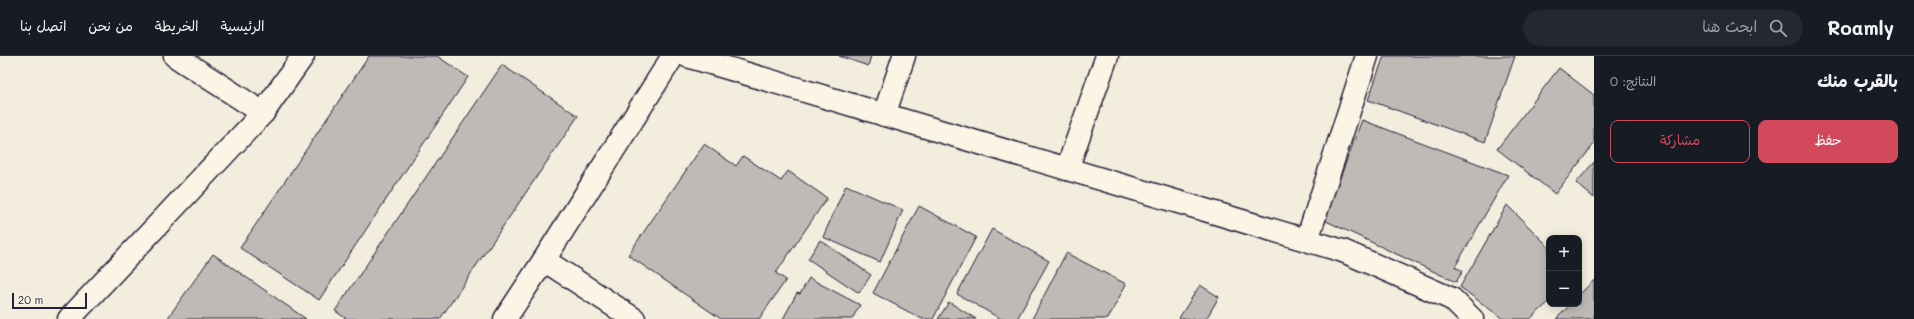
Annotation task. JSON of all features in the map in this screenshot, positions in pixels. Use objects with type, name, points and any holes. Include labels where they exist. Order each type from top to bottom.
[{"type":"street","points":[[175,56],[263,113]]},
{"type":"street","points":[[69,319],[263,113],[303,56]]},
{"type":"street","points":[[505,319],[673,56]]},
{"type":"street","points":[[687,56],[1343,251],[1452,299],[1472,319]]},
{"type":"street","points":[[884,115],[904,56]]},
{"type":"street","points":[[1067,169],[1107,56]]},
{"type":"street","points":[[1307,240],[1367,56]]},
{"type":"street","points":[[544,260],[634,319]]},
{"type":"building","points":[[369,56],[437,56],[468,77],[319,300],[240,248]]},
{"type":"building","points":[[839,56],[871,56],[868,66]]},
{"type":"building","points":[[1384,56],[1515,56],[1485,142],[1368,100]]},
{"type":"building","points":[[502,65],[578,116],[440,319],[347,319],[335,311]]},
{"type":"building","points":[[1559,68],[1594,95],[1594,144],[1555,194],[1497,149]]},
{"type":"building","points":[[1362,120],[1508,175],[1455,267],[1463,271],[1456,282],[1324,220]]},
{"type":"building","points":[[704,144],[736,166],[743,156],[781,181],[788,171],[827,198],[776,273],[786,280],[759,319],[721,319],[628,255]]},
{"type":"building","points":[[1594,162],[1594,198],[1576,183]]},
{"type":"building","points":[[846,185],[903,210],[880,262],[823,237]]},
{"type":"building","points":[[1507,205],[1546,244],[1546,305],[1530,319],[1503,319],[1460,287]]},
{"type":"building","points":[[919,206],[976,237],[933,319],[922,319],[873,293]]},
{"type":"building","points":[[992,229],[1049,261],[1017,319],[1001,319],[957,294]]},
{"type":"building","points":[[820,240],[871,275],[859,293],[808,259]]},
{"type":"building","points":[[1066,253],[1126,284],[1108,319],[1032,319]]},
{"type":"building","points":[[213,254],[306,319],[167,319]]},
{"type":"building","points":[[809,278],[860,305],[852,319],[783,319],[797,293],[800,294]]},
{"type":"building","points":[[1594,280],[1594,319],[1556,319],[1568,307],[1582,307],[1582,292]]},
{"type":"building","points":[[1200,285],[1219,297],[1206,319],[1180,319],[1179,318]]},
{"type":"building","points":[[949,302],[976,319],[938,319]]}]
